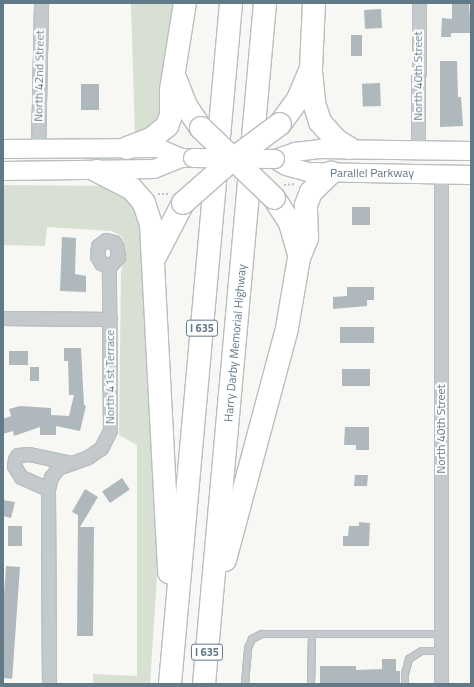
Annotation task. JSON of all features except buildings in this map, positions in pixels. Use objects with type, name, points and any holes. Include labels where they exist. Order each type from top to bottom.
[{"type":"highway","points":[[127,148],[151,139],[167,126],[171,115],[174,75],[185,3]]},
{"type":"highway","name":"I 635","points":[[170,684],[231,3]]},
{"type":"highway","name":"Harry Darby Memorial Highway","points":[[204,684],[265,3]]},
{"type":"highway","points":[[314,3],[311,69],[314,103],[320,122],[336,140],[349,148]]},
{"type":"highway","points":[[155,257],[180,198],[280,124],[298,99],[311,69]]},
{"type":"highway","points":[[174,75],[186,106],[201,128],[234,158],[278,191],[290,222],[299,258]]},
{"type":"highway","points":[[97,171],[132,189],[144,203],[151,225],[155,257],[173,653]]},
{"type":"highway","points":[[210,619],[287,328],[299,258],[307,238],[306,205],[311,192],[331,173]]},
{"type":"main road","name":"Parallel Parkway","points":[[3,149],[38,150],[158,148],[187,158]]},
{"type":"main road","name":"Parallel Parkway","points":[[3,171],[97,171],[154,169],[187,158],[275,159],[307,150],[349,148],[471,151]]},
{"type":"main road","name":"Parallel Parkway","points":[[275,159],[286,166],[309,172],[441,173],[471,175]]},
{"type":"street","name":"North 42nd Street","points":[[38,150],[41,3]]},
{"type":"street","name":"North 40th Street","points":[[418,150],[419,3]]},
{"type":"street","name":"North 40th Street","points":[[441,173],[441,684]]},
{"type":"street","name":"North 41st Terrace","points":[[49,684],[48,489],[51,477],[58,468],[68,462],[88,457],[101,448],[110,430],[109,267]]},
{"type":"street","points":[[3,318],[110,319]]},
{"type":"street","name":"North 41st Terrace","points":[[48,489],[21,477],[14,466],[15,459],[18,455],[29,454],[68,462]]},
{"type":"lane","points":[[245,684],[248,648],[252,639],[268,633],[312,636],[440,634]]},
{"type":"lane","points":[[311,684],[312,636]]},
{"type":"lane","points":[[406,684],[405,674],[409,659],[422,651],[440,651]]},
{"type":"path","points":[[278,191],[298,184]]},
{"type":"path","points":[[155,194],[180,198]]},
{"type":"shaded area","points":[[131,3],[173,3],[161,124],[135,137]]},
{"type":"shaded area","points":[[3,185],[105,186],[121,190],[142,214],[158,560],[150,684],[93,684],[93,674],[137,676],[137,445],[119,435],[121,273],[126,248],[121,236],[112,231],[47,227],[45,246],[3,245]]}]
